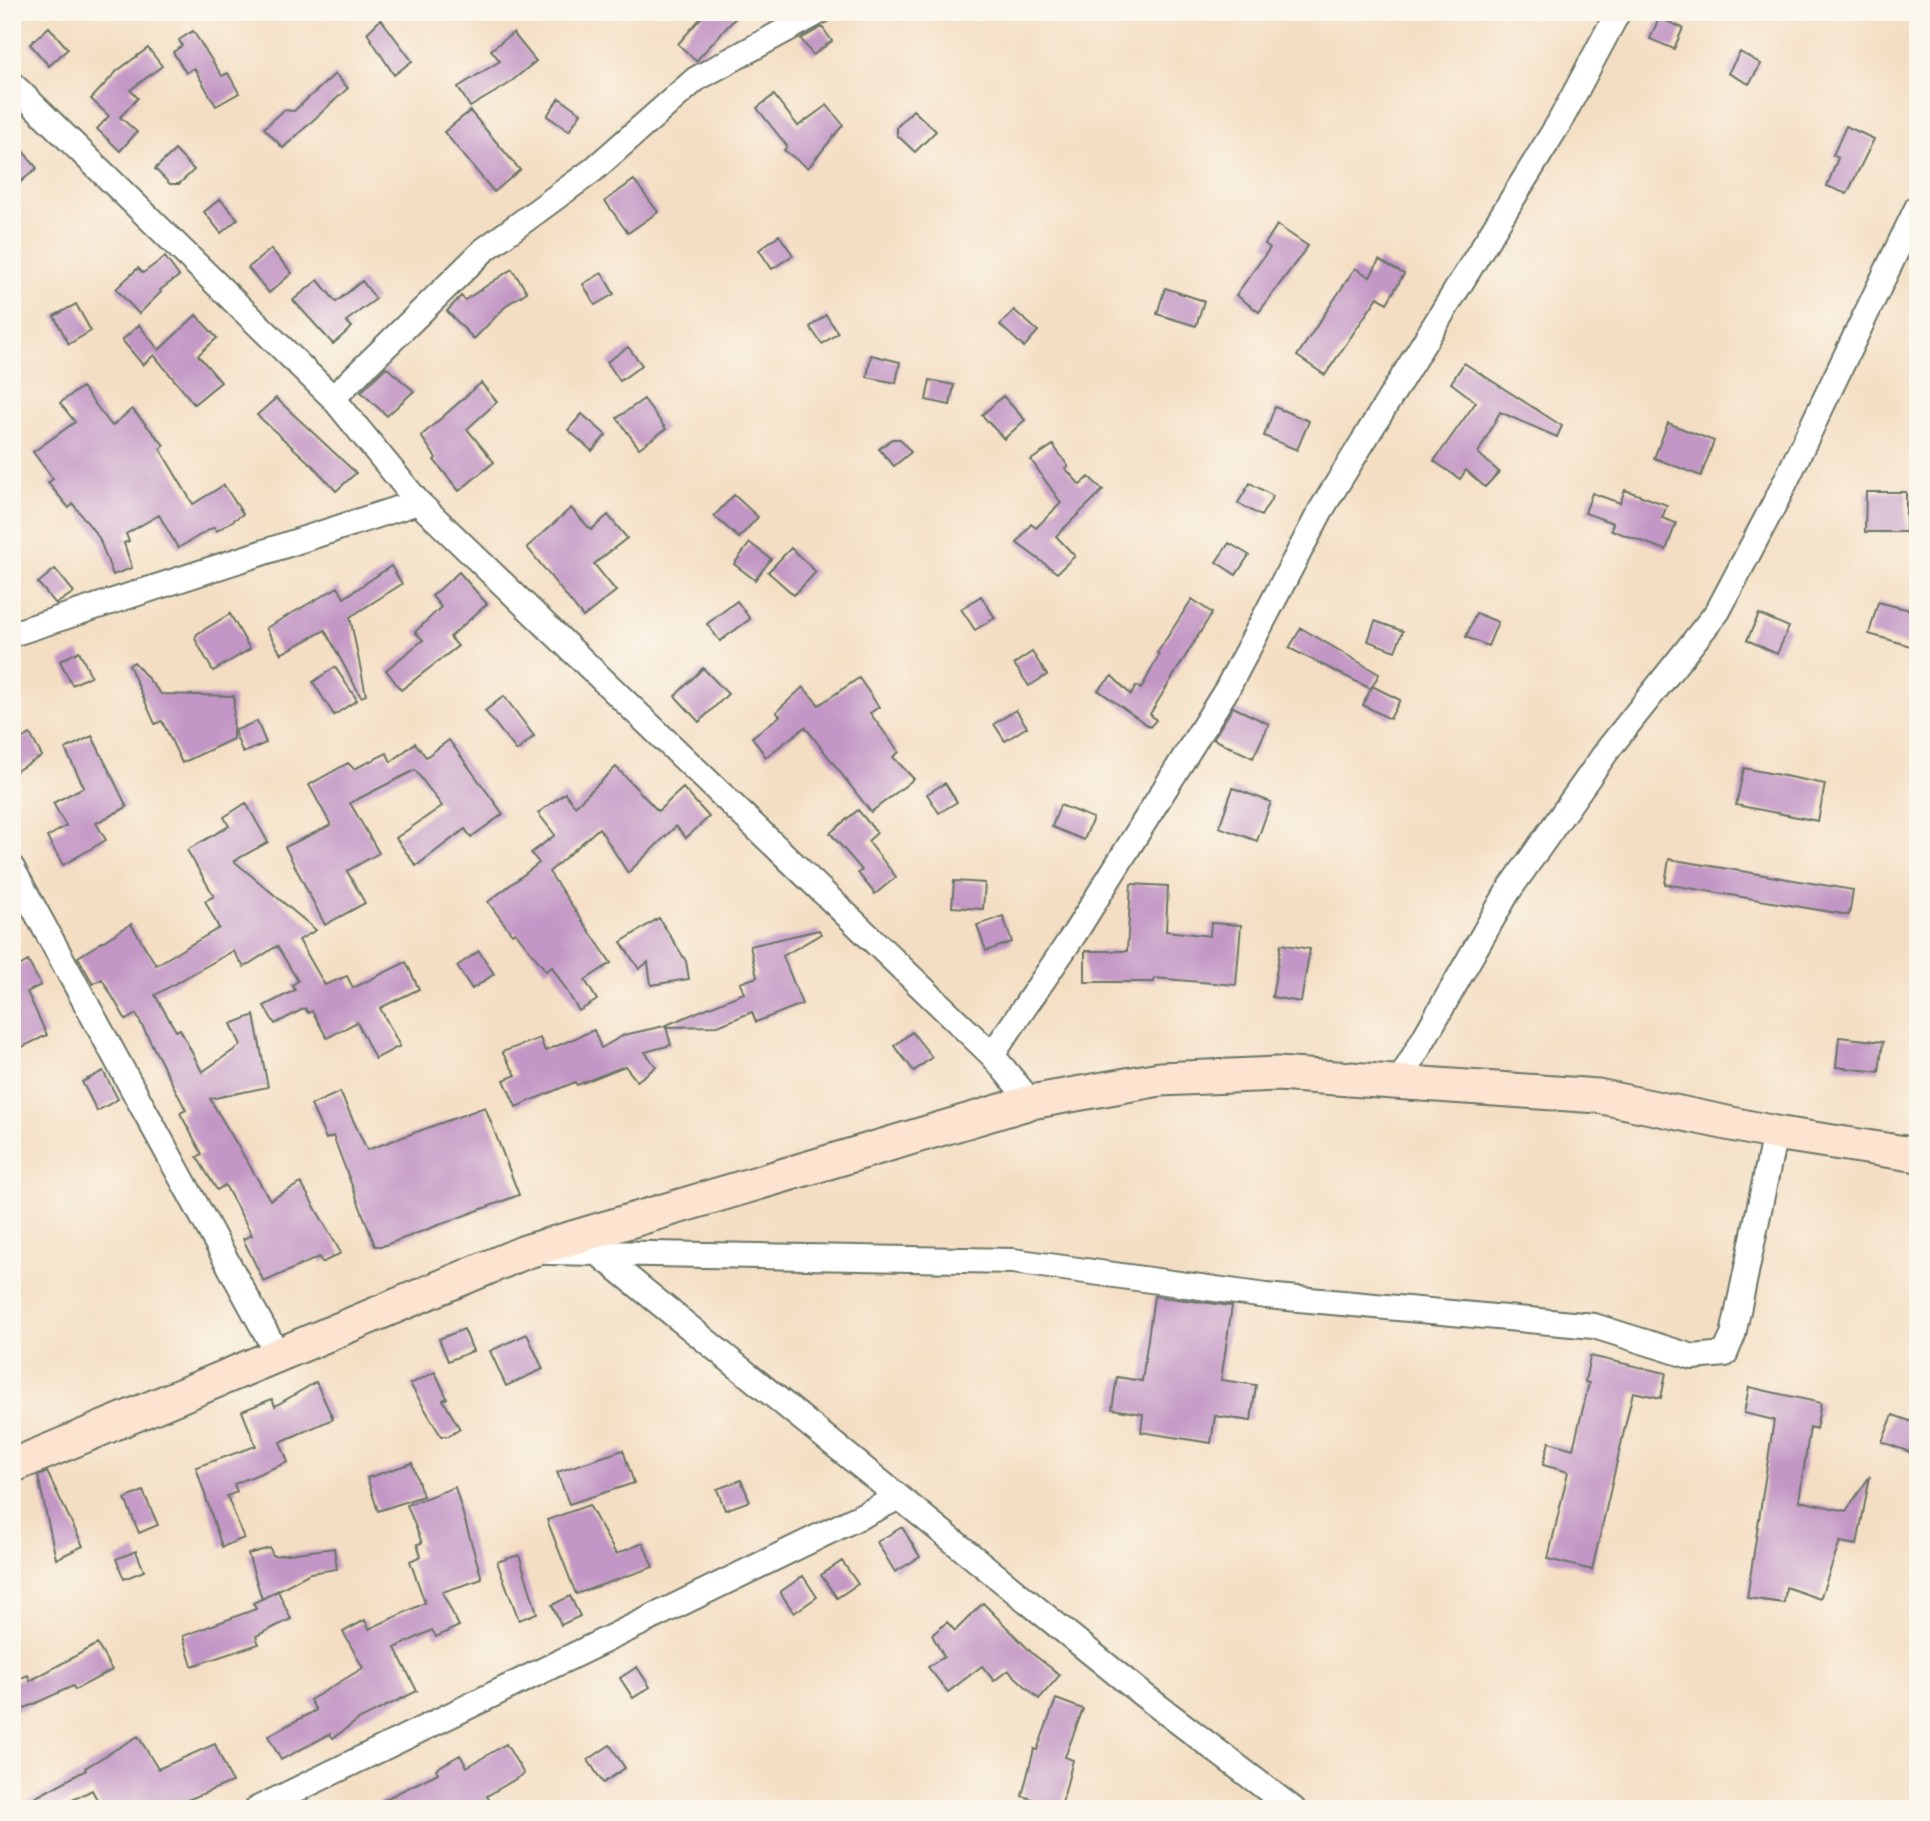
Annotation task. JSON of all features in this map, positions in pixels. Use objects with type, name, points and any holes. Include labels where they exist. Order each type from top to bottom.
[{"type":"main road","points":[[12,1466],[525,1252],[1031,1102],[1160,1079],[1277,1074],[1598,1096],[1775,1133],[1918,1155]]},
{"type":"street","points":[[333,398],[484,250],[593,170],[696,79],[819,12]]},
{"type":"street","points":[[992,1055],[1075,933],[1227,690],[1321,510],[1559,122],[1618,12]]},
{"type":"street","points":[[12,84],[333,398],[418,502],[992,1055],[1031,1102]]},
{"type":"street","points":[[1398,1084],[1507,893],[1609,748],[1718,611],[1779,495],[1918,206]]},
{"type":"street","points":[[12,634],[418,502]]},
{"type":"street","points":[[12,868],[278,1355]]},
{"type":"street","points":[[525,1252],[1013,1261],[1266,1296],[1594,1326],[1693,1357],[1725,1354],[1733,1335],[1775,1133]]},
{"type":"street","points":[[599,1254],[1226,1761],[1293,1809]]},
{"type":"street","points":[[257,1809],[898,1498]]},
{"type":"building","points":[[706,12],[741,12],[696,61],[678,44]]},
{"type":"building","points":[[1659,18],[1683,28],[1674,49],[1650,39]]},
{"type":"building","points":[[381,19],[412,61],[394,75],[367,33]]},
{"type":"building","points":[[49,27],[68,49],[49,66],[30,44]]},
{"type":"building","points":[[822,27],[832,41],[813,55],[801,39]]},
{"type":"building","points":[[193,31],[222,76],[228,73],[239,93],[216,106],[194,68],[186,73],[173,52],[182,46],[179,40]]},
{"type":"building","points":[[513,33],[536,61],[507,85],[470,107],[458,87],[500,61],[491,50]]},
{"type":"building","points":[[148,48],[162,66],[130,90],[138,98],[120,117],[137,132],[120,151],[97,129],[109,116],[91,99],[117,71]]},
{"type":"building","points":[[1740,52],[1761,64],[1749,84],[1728,73]]},
{"type":"building","points":[[335,74],[348,88],[283,148],[264,128],[284,110],[294,111]]},
{"type":"building","points":[[774,95],[798,126],[827,105],[843,125],[808,168],[784,150],[787,146],[757,108]]},
{"type":"building","points":[[559,98],[581,113],[569,131],[547,116]]},
{"type":"building","points":[[913,110],[936,131],[915,152],[897,135],[897,127]]},
{"type":"building","points":[[470,111],[520,170],[494,192],[444,132]]},
{"type":"building","points":[[1846,126],[1874,139],[1847,194],[1827,186],[1838,158],[1833,155]]},
{"type":"building","points":[[12,138],[37,168],[12,189]]},
{"type":"building","points":[[175,150],[194,170],[179,184],[170,184],[155,169]]},
{"type":"building","points":[[634,180],[658,212],[628,233],[605,201]]},
{"type":"building","points":[[220,199],[238,219],[221,233],[204,212]]},
{"type":"building","points":[[1277,225],[1308,246],[1259,312],[1236,295],[1270,248],[1265,244]]},
{"type":"building","points":[[779,235],[793,255],[772,269],[759,250]]},
{"type":"building","points":[[271,249],[292,273],[269,293],[248,268]]},
{"type":"building","points":[[165,257],[179,276],[160,290],[139,314],[116,289],[138,268],[143,273]]},
{"type":"building","points":[[1379,260],[1404,274],[1387,303],[1378,297],[1325,375],[1297,356],[1355,268],[1370,277]]},
{"type":"building","points":[[512,269],[527,292],[508,304],[474,339],[447,311],[461,296],[465,300]]},
{"type":"building","points":[[602,273],[614,294],[595,305],[583,284]]},
{"type":"building","points":[[318,280],[336,302],[362,281],[376,299],[346,321],[352,327],[333,344],[293,300]]},
{"type":"building","points":[[1165,288],[1204,301],[1196,326],[1157,314]]},
{"type":"building","points":[[76,304],[91,331],[69,344],[54,316]]},
{"type":"building","points":[[1014,310],[1038,331],[1024,347],[1000,325]]},
{"type":"building","points":[[196,315],[217,338],[198,355],[221,382],[194,404],[154,355],[143,365],[122,340],[139,325],[159,350]]},
{"type":"building","points":[[826,315],[838,333],[822,344],[810,327]]},
{"type":"building","points":[[628,347],[642,365],[620,381],[607,362]]},
{"type":"building","points":[[871,355],[900,362],[896,383],[867,377]]},
{"type":"building","points":[[1464,363],[1562,426],[1557,437],[1500,412],[1478,453],[1499,472],[1485,487],[1466,470],[1460,479],[1434,461],[1476,402],[1451,383]]},
{"type":"building","points":[[386,367],[414,391],[387,416],[361,392]]},
{"type":"building","points":[[930,380],[954,385],[950,405],[926,400]]},
{"type":"building","points":[[481,383],[497,402],[467,429],[494,462],[459,491],[434,460],[436,458],[421,436]]},
{"type":"building","points":[[82,387],[112,426],[132,409],[164,445],[160,449],[193,504],[224,485],[243,514],[217,531],[214,527],[178,548],[159,515],[126,534],[129,541],[124,543],[132,568],[113,575],[99,538],[73,504],[69,508],[48,483],[53,479],[33,452],[75,422],[60,403]]},
{"type":"building","points":[[1003,396],[1025,420],[1004,439],[982,415]]},
{"type":"building","points":[[276,398],[356,473],[336,491],[257,415]]},
{"type":"building","points":[[644,399],[666,429],[639,448],[617,418]]},
{"type":"building","points":[[1275,407],[1309,421],[1297,450],[1264,436]]},
{"type":"building","points":[[582,414],[606,435],[592,451],[568,430]]},
{"type":"building","points":[[1668,423],[1714,441],[1701,476],[1654,458]]},
{"type":"building","points":[[892,439],[900,439],[911,452],[894,466],[879,449]]},
{"type":"building","points":[[1053,445],[1068,466],[1065,468],[1080,485],[1089,477],[1103,490],[1056,536],[1075,556],[1057,573],[1017,543],[1031,524],[1036,528],[1061,503],[1031,460]]},
{"type":"building","points":[[1250,483],[1273,496],[1261,516],[1238,503]]},
{"type":"building","points":[[1625,490],[1667,505],[1662,518],[1676,523],[1666,550],[1611,530],[1613,523],[1585,513],[1592,493],[1620,503]]},
{"type":"building","points":[[1866,492],[1906,492],[1906,532],[1865,532]]},
{"type":"building","points":[[734,495],[758,517],[739,538],[714,516]]},
{"type":"building","points":[[571,508],[591,530],[608,515],[627,538],[594,564],[616,591],[583,617],[527,547]]},
{"type":"building","points":[[750,543],[771,559],[755,580],[734,564]]},
{"type":"building","points":[[1229,543],[1249,555],[1236,575],[1216,562]]},
{"type":"building","points":[[791,548],[816,572],[794,595],[768,572]]},
{"type":"building","points":[[391,566],[402,584],[350,617],[366,695],[361,697],[325,630],[281,654],[266,628],[338,587],[344,598]]},
{"type":"building","points":[[55,569],[74,592],[56,604],[38,583]]},
{"type":"building","points":[[459,572],[487,604],[450,637],[458,646],[401,690],[386,670],[423,640],[415,632],[441,607],[432,596]]},
{"type":"building","points":[[981,596],[995,618],[975,630],[961,609]]},
{"type":"building","points":[[1192,599],[1212,613],[1150,714],[1156,720],[1150,727],[1098,690],[1112,676],[1131,695],[1136,686],[1141,689],[1159,655],[1157,653]]},
{"type":"building","points":[[737,601],[750,619],[720,641],[707,624]]},
{"type":"building","points":[[1878,602],[1918,612],[1914,647],[1869,634]]},
{"type":"building","points":[[1476,613],[1498,622],[1488,646],[1466,637]]},
{"type":"building","points":[[230,614],[250,649],[213,671],[195,639],[197,634]]},
{"type":"building","points":[[1759,614],[1789,627],[1777,654],[1747,640]]},
{"type":"building","points":[[1375,621],[1403,631],[1395,651],[1368,641]]},
{"type":"building","points":[[1301,628],[1379,674],[1371,689],[1289,648]]},
{"type":"building","points":[[79,651],[91,676],[72,685],[60,661]]},
{"type":"building","points":[[1032,652],[1047,675],[1029,686],[1014,664]]},
{"type":"building","points":[[134,662],[161,694],[234,696],[233,739],[182,763],[162,721],[155,724],[129,665]]},
{"type":"building","points":[[335,667],[357,700],[334,715],[313,682]]},
{"type":"building","points":[[703,668],[728,694],[699,722],[675,696]]},
{"type":"building","points":[[859,678],[879,707],[870,713],[899,752],[893,757],[914,779],[871,812],[805,727],[766,757],[752,737],[780,716],[776,712],[803,687],[819,705]]},
{"type":"building","points":[[1372,686],[1400,700],[1390,719],[1363,705]]},
{"type":"building","points":[[504,696],[534,736],[517,751],[485,711]]},
{"type":"building","points":[[1233,707],[1269,724],[1253,758],[1213,739]]},
{"type":"building","points":[[1016,710],[1027,727],[1005,741],[994,724]]},
{"type":"building","points":[[257,721],[266,743],[243,753],[234,731]]},
{"type":"building","points":[[30,734],[42,756],[12,773],[12,744]]},
{"type":"building","points":[[92,736],[127,807],[96,823],[106,840],[63,865],[47,837],[66,826],[53,803],[84,787],[65,749]]},
{"type":"building","points":[[449,740],[503,814],[471,837],[465,829],[416,866],[396,838],[442,806],[415,770],[350,803],[379,853],[347,871],[365,903],[325,925],[285,847],[331,825],[309,785],[348,763],[354,769],[387,753],[391,762],[415,743],[426,757]]},
{"type":"building","points":[[616,767],[658,811],[683,788],[709,817],[686,838],[676,826],[628,873],[599,828],[549,872],[611,963],[585,980],[597,1000],[579,1011],[552,967],[546,971],[515,932],[512,934],[488,902],[539,863],[531,853],[555,835],[538,813],[565,793],[575,806]]},
{"type":"building","points":[[1744,768],[1825,784],[1818,821],[1736,805]]},
{"type":"building","points":[[945,783],[957,802],[939,813],[927,794]]},
{"type":"building","points":[[1233,788],[1271,802],[1257,841],[1219,827]]},
{"type":"building","points":[[246,803],[268,842],[234,861],[316,930],[299,940],[325,985],[347,976],[353,988],[406,962],[419,989],[380,1008],[400,1046],[375,1059],[357,1022],[327,1038],[312,1011],[308,1013],[305,1008],[275,1024],[264,1006],[295,990],[292,985],[298,981],[277,946],[244,967],[233,951],[155,995],[176,1031],[180,1029],[202,1072],[241,1045],[231,1024],[254,1015],[268,1087],[210,1099],[270,1200],[301,1183],[341,1253],[322,1263],[319,1257],[264,1282],[243,1239],[252,1235],[225,1185],[217,1190],[197,1157],[202,1154],[180,1113],[186,1110],[136,1014],[126,1020],[102,979],[93,984],[78,957],[131,924],[156,965],[219,928],[205,901],[214,896],[187,850],[229,826],[224,817]]},
{"type":"building","points":[[1060,805],[1093,818],[1084,840],[1052,827]]},
{"type":"building","points":[[858,810],[877,833],[868,841],[896,877],[875,894],[858,873],[862,870],[830,833]]},
{"type":"building","points":[[1669,859],[1853,890],[1849,915],[1665,884]]},
{"type":"building","points":[[954,881],[985,883],[983,909],[952,907]]},
{"type":"building","points":[[1131,884],[1168,886],[1166,931],[1210,936],[1211,923],[1241,925],[1236,985],[1154,978],[1154,982],[1085,982],[1085,951],[1127,951]]},
{"type":"building","points":[[1003,916],[1012,942],[986,951],[977,925]]},
{"type":"building","points":[[659,918],[686,961],[689,979],[651,985],[648,962],[639,969],[621,942]]},
{"type":"building","points":[[819,930],[821,934],[783,956],[802,1004],[756,1022],[752,1012],[718,1026],[666,1027],[671,1045],[645,1052],[656,1067],[637,1081],[625,1066],[577,1085],[575,1082],[516,1107],[504,1080],[516,1075],[502,1052],[540,1038],[545,1051],[594,1030],[601,1048],[624,1035],[664,1026],[744,993],[740,983],[757,977],[750,946]]},
{"type":"building","points":[[1281,944],[1310,949],[1301,1002],[1272,997]]},
{"type":"building","points":[[479,951],[494,974],[472,989],[457,966]]},
{"type":"building","points":[[12,961],[16,968],[28,961],[41,985],[27,992],[47,1035],[12,1052]]},
{"type":"building","points":[[912,1032],[932,1057],[914,1071],[894,1046]]},
{"type":"building","points":[[1839,1037],[1883,1042],[1879,1072],[1836,1067]]},
{"type":"building","points":[[103,1071],[118,1099],[97,1111],[82,1082]]},
{"type":"building","points":[[340,1092],[367,1150],[485,1107],[519,1195],[383,1246],[375,1246],[333,1136],[326,1139],[311,1105]]},
{"type":"building","points":[[1154,1296],[1232,1306],[1221,1380],[1256,1385],[1251,1421],[1215,1416],[1211,1443],[1141,1432],[1143,1414],[1112,1409],[1117,1377],[1142,1381]]},
{"type":"building","points":[[464,1329],[473,1351],[448,1361],[439,1339]]},
{"type":"building","points":[[527,1334],[543,1369],[506,1386],[490,1351]]},
{"type":"building","points":[[1590,1356],[1666,1373],[1661,1398],[1633,1392],[1592,1570],[1548,1559],[1568,1472],[1543,1465],[1549,1442],[1573,1449],[1589,1383],[1585,1382]]},
{"type":"building","points":[[435,1372],[447,1398],[443,1400],[460,1429],[449,1436],[441,1436],[410,1384]]},
{"type":"building","points":[[316,1382],[333,1419],[280,1442],[288,1462],[234,1484],[237,1492],[227,1496],[244,1538],[222,1547],[196,1467],[256,1446],[242,1411],[272,1399],[275,1406]]},
{"type":"building","points":[[1749,1387],[1821,1403],[1816,1429],[1810,1427],[1799,1501],[1846,1511],[1870,1476],[1857,1545],[1840,1542],[1820,1599],[1786,1587],[1784,1603],[1747,1598],[1774,1420],[1744,1413]]},
{"type":"building","points":[[1893,1415],[1918,1424],[1918,1455],[1882,1442]]},
{"type":"building","points":[[623,1450],[634,1483],[569,1504],[557,1472]]},
{"type":"building","points":[[412,1463],[423,1496],[378,1511],[367,1478]]},
{"type":"building","points":[[47,1472],[83,1546],[56,1559],[38,1476]]},
{"type":"building","points":[[741,1480],[750,1501],[725,1510],[717,1489]]},
{"type":"building","points":[[455,1487],[482,1579],[442,1592],[459,1626],[436,1637],[432,1630],[395,1648],[417,1691],[358,1720],[333,1738],[330,1734],[281,1760],[268,1736],[316,1710],[310,1700],[363,1668],[343,1632],[365,1620],[369,1629],[425,1603],[410,1561],[421,1556],[417,1544],[422,1543],[407,1505]]},
{"type":"building","points":[[143,1491],[158,1525],[139,1533],[125,1499]]},
{"type":"building","points":[[589,1505],[616,1554],[643,1543],[653,1567],[576,1594],[547,1520]]},
{"type":"building","points":[[902,1527],[920,1557],[895,1572],[877,1542]]},
{"type":"building","points":[[270,1548],[273,1556],[334,1548],[337,1569],[310,1573],[262,1599],[248,1554]]},
{"type":"building","points":[[136,1551],[144,1571],[124,1579],[116,1559]]},
{"type":"building","points":[[519,1555],[537,1613],[519,1620],[497,1562]]},
{"type":"building","points":[[842,1561],[858,1584],[837,1598],[821,1575]]},
{"type":"building","points":[[803,1576],[817,1597],[794,1613],[780,1592]]},
{"type":"building","points":[[278,1591],[291,1619],[256,1636],[259,1644],[192,1666],[183,1636],[256,1609],[253,1603]]},
{"type":"building","points":[[570,1596],[580,1616],[561,1625],[552,1605]]},
{"type":"building","points":[[983,1603],[1033,1654],[1060,1675],[1039,1699],[1008,1670],[994,1681],[982,1666],[948,1692],[928,1667],[944,1657],[932,1635],[947,1622],[955,1631]]},
{"type":"building","points":[[97,1644],[112,1670],[75,1690],[73,1686],[12,1714],[12,1682],[28,1675],[30,1681]]},
{"type":"building","points":[[637,1667],[650,1687],[633,1698],[620,1678]]},
{"type":"building","points":[[1056,1699],[1083,1709],[1065,1757],[1073,1760],[1061,1807],[1022,1796],[1034,1749],[1037,1750]]},
{"type":"building","points":[[138,1736],[158,1769],[215,1744],[232,1782],[165,1809],[102,1809],[92,1790],[55,1809],[14,1809],[86,1770],[85,1768]]},
{"type":"building","points":[[506,1744],[524,1774],[487,1796],[495,1809],[365,1809],[438,1773],[436,1769],[460,1755],[467,1767]]},
{"type":"building","points":[[610,1745],[625,1768],[603,1783],[588,1760]]}]
